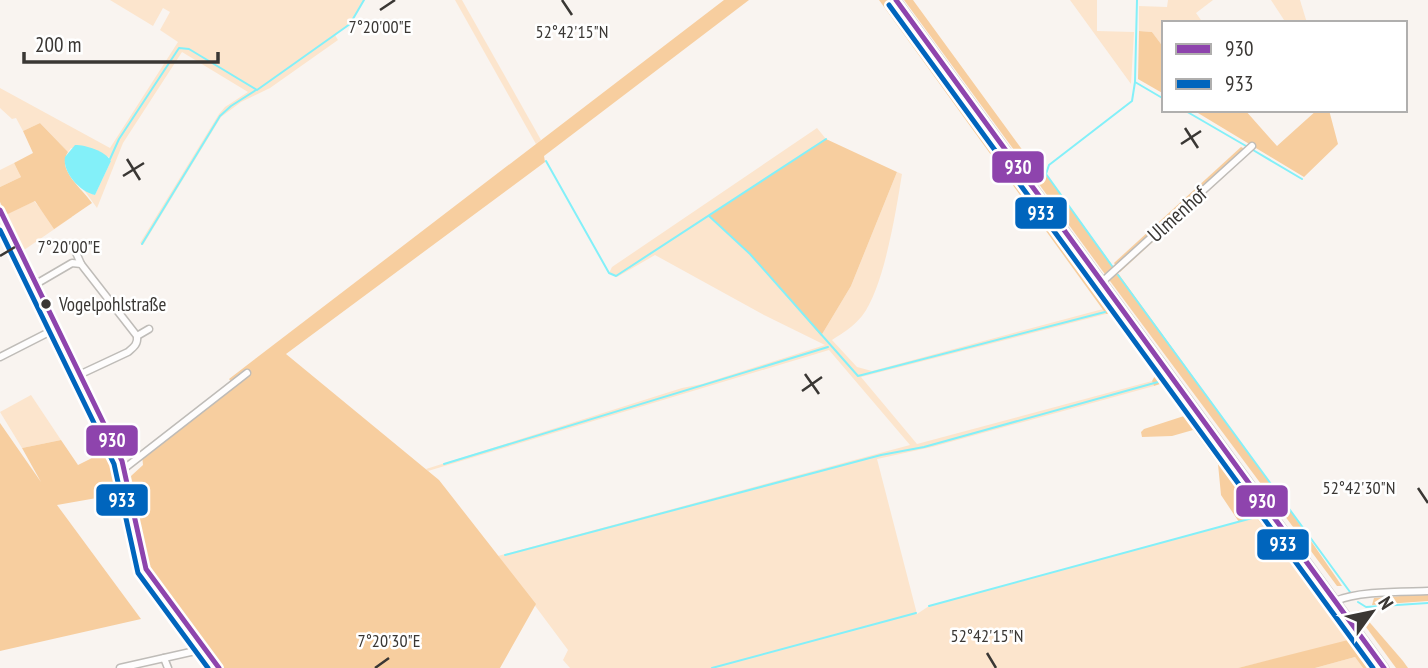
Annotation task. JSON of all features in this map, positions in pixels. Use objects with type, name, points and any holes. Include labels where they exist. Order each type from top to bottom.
[{"type":"main road","points":[[895,0],[1384,668]]},
{"type":"street","name":"Ulmenhof","points":[[1102,282],[1252,146]]},
{"type":"street","points":[[0,210],[124,468],[146,569],[219,668]]},
{"type":"street","points":[[74,248],[81,264],[137,336]]},
{"type":"street","points":[[36,284],[72,263],[81,264]]},
{"type":"street","points":[[0,357],[57,328]]},
{"type":"street","points":[[81,374],[128,352],[134,348],[137,336],[149,329]]},
{"type":"street","points":[[124,468],[247,373]]},
{"type":"street","points":[[1336,601],[1368,594],[1428,591]]},
{"type":"street","points":[[120,668],[204,649]]},
{"type":"street","points":[[164,658],[168,668]]},
{"type":"shaded area","points":[[110,0],[364,0],[350,24],[335,35],[338,40],[270,88],[241,102],[221,117],[143,245],[140,243],[219,114],[248,92],[182,52],[123,143],[97,208],[84,190],[95,195],[111,161],[109,157],[71,148],[68,152],[40,123],[23,131],[16,118],[12,119],[0,108],[0,88],[110,148],[178,42],[160,30],[170,12],[163,8],[153,26]]},
{"type":"shaded area","points":[[455,0],[462,0],[541,140],[536,144]]},
{"type":"shaded area","points":[[724,0],[749,0],[544,156],[545,162],[286,354],[439,480],[536,604],[500,668],[223,668],[149,568],[131,476],[143,465],[142,455],[233,384],[229,379]]},
{"type":"shaded area","points":[[879,0],[888,0],[1375,668],[1363,668],[1355,657],[1315,668],[1238,668],[1348,640],[1256,517],[1239,522],[1221,495],[1218,464],[1193,430],[1172,436],[1142,437],[1141,432],[1144,429],[1184,416],[1160,384],[1154,386],[1152,381],[1156,374],[1111,313],[1106,314]]},
{"type":"shaded area","points":[[904,0],[913,0],[1037,170],[1041,167],[1342,586],[1337,586]]},
{"type":"shaded area","points":[[1070,0],[1097,0],[1097,31],[1134,32],[1131,84]]},
{"type":"shaded area","points":[[1168,0],[1213,0],[1196,13],[1202,21],[1162,21],[1162,45],[1152,32],[1139,31],[1139,6],[1167,7]]},
{"type":"shaded area","points":[[1271,0],[1300,0],[1306,21],[1285,21]]},
{"type":"shaded area","points":[[1139,31],[1152,32],[1162,45],[1162,93],[1138,79]]},
{"type":"shaded area","points":[[1196,112],[1247,112],[1277,146],[1315,112],[1330,112],[1338,144],[1304,177]]},
{"type":"shaded area","points":[[40,123],[68,152],[65,165],[68,172],[92,203],[54,229],[35,201],[6,215],[0,202],[0,187],[21,177],[14,163],[33,153],[23,131]]},
{"type":"shaded area","points":[[817,128],[826,139],[709,217],[750,254],[821,336],[851,286],[897,172],[902,174],[888,248],[877,287],[862,316],[832,340],[857,367],[872,371],[1103,309],[1106,314],[861,377],[917,444],[1152,381],[1154,386],[932,447],[877,459],[917,614],[929,606],[1256,517],[1348,641],[1238,668],[570,668],[563,660],[568,650],[498,556],[910,445],[829,350],[428,471],[426,469],[825,345],[655,255],[617,277],[609,273],[612,267]]},
{"type":"shaded area","points":[[826,139],[897,172],[851,286],[821,336],[750,254],[709,216]]},
{"type":"shaded area","points":[[1241,147],[1251,152],[1120,272],[1114,263]]},
{"type":"shaded area","points":[[14,163],[21,177],[0,187],[0,170]]},
{"type":"shaded area","points":[[34,201],[40,208],[72,217],[24,250],[6,215]]},
{"type":"shaded area","points":[[31,395],[61,440],[22,448],[0,412]]},
{"type":"shaded area","points":[[0,423],[41,482],[22,448],[61,440],[78,465],[92,458],[115,455],[125,493],[57,505],[141,619],[0,651]]},
{"type":"shaded area","points":[[1428,594],[1428,601],[1372,605],[1374,598]]},
{"type":"shaded area","points":[[1359,610],[1408,668],[1396,668],[1355,612]]},
{"type":"shaded area","points":[[1355,657],[1363,668],[1315,668]]},
{"type":"water","points":[[75,145],[95,149],[111,161],[95,195],[78,186],[66,169],[65,157]]},
{"type":"waterway","points":[[110,159],[119,139],[179,48],[189,49],[257,90],[350,24],[364,0]]},
{"type":"waterway","points":[[1112,266],[1046,174],[1049,165],[1132,101],[1137,0]]},
{"type":"waterway","points":[[1135,82],[1162,98]]},
{"type":"waterway","points":[[142,244],[220,116],[256,90]]},
{"type":"waterway","points":[[1187,112],[1246,146]]},
{"type":"waterway","points":[[546,161],[609,273],[616,276],[826,139]]},
{"type":"waterway","points":[[1253,150],[1302,179]]},
{"type":"waterway","points":[[709,216],[750,254],[858,376],[1105,312]]},
{"type":"waterway","points":[[1118,275],[1350,592]]},
{"type":"waterway","points":[[444,464],[828,347]]},
{"type":"waterway","points":[[505,555],[881,455],[924,447],[1158,382]]},
{"type":"waterway","points":[[929,606],[1256,517]]},
{"type":"waterway","points":[[1358,602],[1366,607],[1428,603]]},
{"type":"waterway","points":[[712,668],[916,613]]},
{"type":"transit line","name":"930","points":[[896,0],[1384,668]]},
{"type":"transit line","name":"933","points":[[889,5],[1373,668]]},
{"type":"transit line","name":"930","points":[[0,210],[122,461],[146,569],[219,668]]},
{"type":"transit line","name":"933","points":[[0,230],[114,464],[138,573],[208,668]]},
{"type":"place","name":"Vogelpohlstraße","points":[[46,304]]}]
